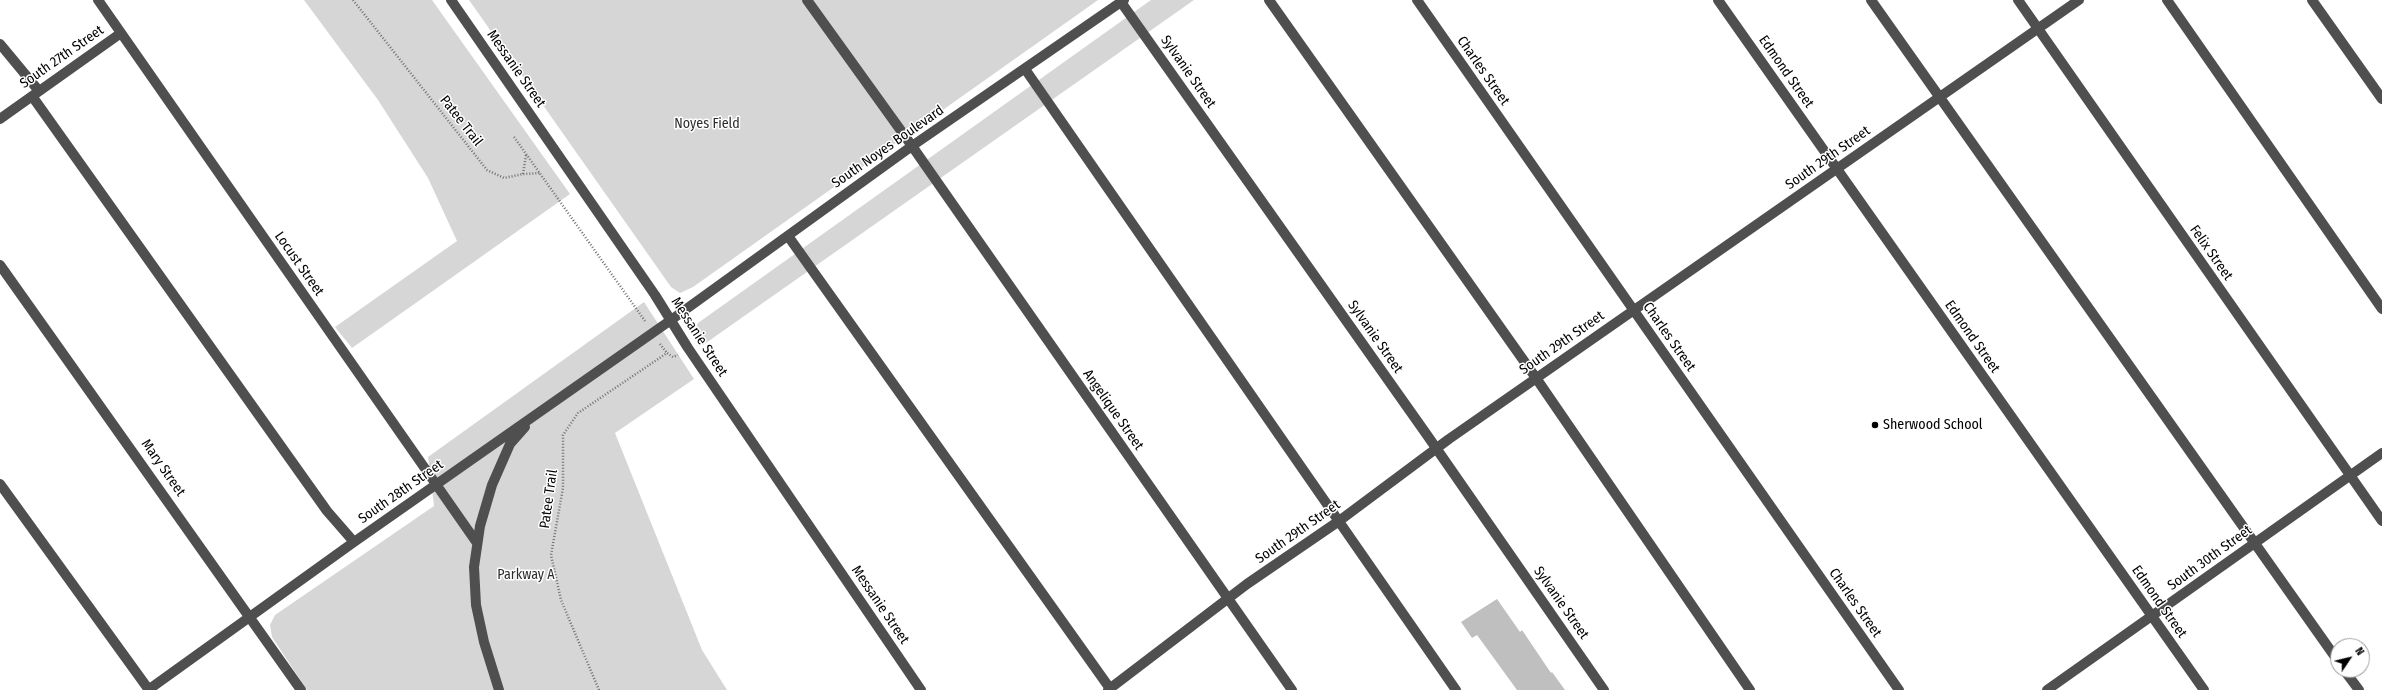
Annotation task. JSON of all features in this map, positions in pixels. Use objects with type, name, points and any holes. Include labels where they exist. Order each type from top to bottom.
[{"type":"street","name":"Locust Street","points":[[98,0],[477,544]]},
{"type":"street","name":"Messanie Street","points":[[451,0],[672,320],[688,348],[921,690]]},
{"type":"street","name":"Angelique Street","points":[[807,0],[912,146],[1292,690]]},
{"type":"street","points":[[1269,0],[1536,378],[1750,690]]},
{"type":"street","name":"Charles Street","points":[[1416,0],[1898,690]]},
{"type":"street","name":"Edmond Street","points":[[1718,0],[2204,690]]},
{"type":"street","points":[[1870,0],[2330,650]]},
{"type":"street","name":"Felix Street","points":[[2018,0],[2382,521]]},
{"type":"street","name":"South 29th Street","points":[[1110,689],[1228,599],[1339,521],[1436,449],[2079,0]]},
{"type":"street","points":[[2167,0],[2382,309]]},
{"type":"street","points":[[2312,0],[2382,99]]},
{"type":"street","name":"South Noyes Boulevard","points":[[672,320],[912,146],[1123,1]]},
{"type":"street","name":"Sylvanie Street","points":[[1123,1],[1604,690]]},
{"type":"street","name":"South 27th Street","points":[[0,119],[121,33]]},
{"type":"street","points":[[0,44],[327,511],[354,542]]},
{"type":"street","points":[[1025,69],[1456,690]]},
{"type":"street","points":[[788,236],[1110,689]]},
{"type":"street","name":"Mary Street","points":[[0,265],[301,690]]},
{"type":"street","name":"South 28th Street","points":[[149,690],[354,542],[672,320]]},
{"type":"street","points":[[499,690],[484,642],[476,605],[474,567],[477,544],[492,486],[510,444],[536,415]]},
{"type":"street","name":"South 30th Street","points":[[2047,690],[2382,453]]},
{"type":"street","points":[[0,484],[149,690]]},
{"type":"street","points":[[2350,678],[2358,690]]},
{"type":"path","name":"Patee Trail","points":[[353,0],[487,170],[504,178],[522,174],[540,173]]},
{"type":"path","points":[[514,137],[667,353]]},
{"type":"path","points":[[522,174],[526,154]]},
{"type":"path","name":"Patee Trail","points":[[599,690],[561,600],[551,555],[563,488],[563,435],[578,413],[667,353],[673,357],[688,348]]},
{"type":"green space","points":[[304,0],[432,0],[570,194],[352,348],[335,327],[457,241],[428,178],[378,100]]},
{"type":"green space","name":"Noyes Field","points":[[469,0],[1098,0],[693,287],[680,293],[671,287]]},
{"type":"green space","points":[[1151,0],[1194,0],[703,345],[697,336],[695,329],[698,323]]},
{"type":"green space","name":"Parkway A","points":[[644,302],[694,379],[615,433],[702,650],[727,690],[307,690],[272,637],[270,625],[275,615],[434,506],[428,457]]},
{"type":"building","points":[[1497,599],[1520,632],[1522,630],[1551,673],[1552,672],[1565,690],[1517,690],[1477,635],[1472,638],[1461,622]]},
{"type":"place","name":"Sherwood School","points":[[1875,425]]}]
